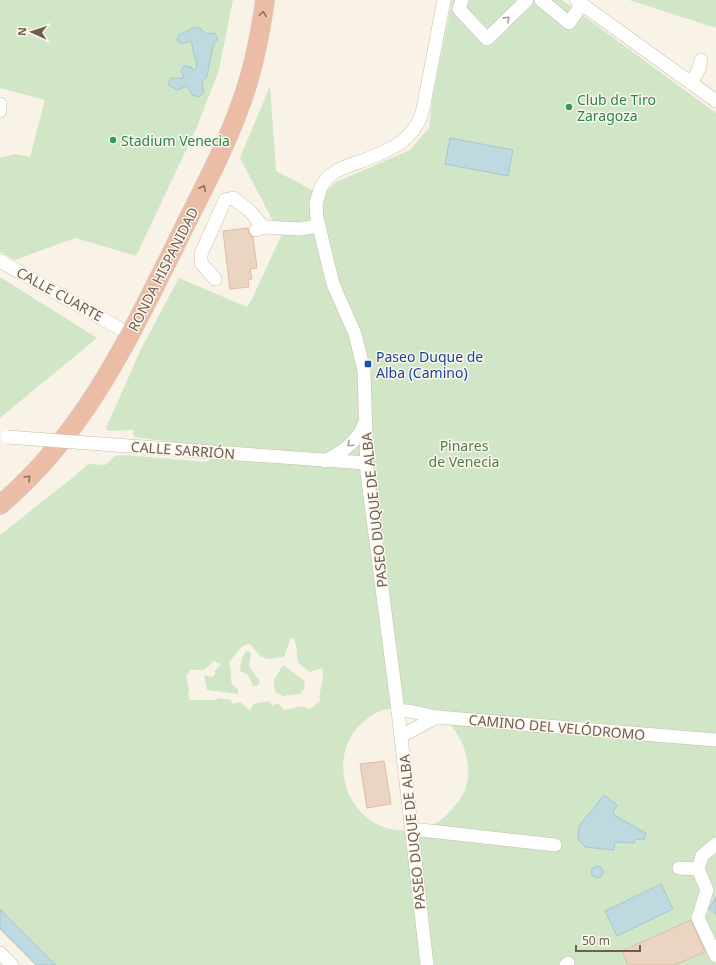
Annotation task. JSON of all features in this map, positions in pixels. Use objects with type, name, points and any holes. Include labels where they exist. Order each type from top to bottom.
[{"type":"highway","name":"RONDA HISPANIDAD","points":[[0,505],[39,467],[74,425],[106,379],[126,329],[228,104],[240,67],[248,30],[252,0]]},
{"type":"highway","name":"RONDA HISPANIDAD","points":[[0,488],[26,463],[73,406],[126,329],[228,137],[251,74],[261,31],[265,0]]},
{"type":"street","name":"PASEO DUQUE DE ALBA","points":[[427,965],[398,711],[366,463],[365,380],[359,346],[333,284],[318,226],[316,209],[318,193],[328,178],[340,169],[401,144],[418,126],[424,104],[444,0]]},
{"type":"street","points":[[462,0],[459,9],[487,39],[527,0]]},
{"type":"street","points":[[540,0],[569,23],[579,2],[716,101]]},
{"type":"street","points":[[690,82],[699,69],[701,60]]},
{"type":"street","points":[[0,104],[0,111]]},
{"type":"street","points":[[215,279],[201,263],[201,254],[225,200],[233,198],[250,211],[259,229],[299,229],[318,226]]},
{"type":"street","name":"CALLE CUARTE","points":[[0,261],[126,329]]},
{"type":"street","points":[[325,461],[338,454],[353,442],[360,432],[366,418]]},
{"type":"street","name":"CALLE SARRIÓN","points":[[3,437],[366,463]]},
{"type":"street","name":"CAMINO DEL VELÓDROMO","points":[[398,711],[409,711],[437,717],[716,740]]},
{"type":"street","points":[[401,736],[437,717]]},
{"type":"street","points":[[411,830],[555,845]]},
{"type":"street","points":[[716,844],[702,856],[698,869],[707,890],[698,918],[716,956]]},
{"type":"street","points":[[679,868],[698,869]]},
{"type":"street","points":[[0,953],[12,965]]},
{"type":"green space","name":"Stadium Venecia","points":[[0,0],[233,0],[219,70],[197,127],[136,256],[75,238],[15,260],[0,252],[0,158],[15,154],[30,157],[45,100],[0,88]]},
{"type":"green space","name":"Pinares de Venecia","points":[[452,0],[562,0],[716,113],[716,965],[56,965],[0,909],[0,535],[88,464],[105,465],[115,456],[125,455],[207,462],[213,454],[211,447],[134,437],[133,430],[108,431],[106,428],[141,349],[179,278],[247,307],[251,301],[281,236],[240,158],[270,86],[276,171],[318,193],[330,188],[336,182],[410,150],[429,128],[432,100]],"holes":[[[291,638],[294,639],[296,645],[297,660],[303,667],[310,672],[322,668],[323,676],[320,701],[310,709],[300,707],[284,710],[278,703],[273,706],[269,701],[253,704],[250,711],[241,702],[232,704],[231,700],[220,698],[213,700],[190,700],[188,696],[189,690],[186,676],[190,670],[204,670],[214,661],[221,664],[215,671],[215,675],[212,677],[204,675],[207,690],[238,694],[238,688],[234,687],[231,681],[231,669],[229,663],[238,651],[243,646],[250,644],[261,657],[269,659],[284,657]],[[402,706],[427,710],[435,713],[445,720],[460,739],[468,764],[466,788],[450,812],[439,821],[427,827],[411,830],[388,828],[369,819],[354,804],[346,786],[343,765],[347,745],[358,727],[376,713]]]},
{"type":"green space","points":[[629,0],[716,0],[716,28]]},
{"type":"green space","points":[[0,277],[97,338],[0,418]]},
{"type":"green space","points":[[246,651],[251,653],[249,666],[260,682],[257,686],[253,686],[248,675],[240,671],[241,660]]},
{"type":"green space","points":[[283,665],[305,681],[304,689],[300,694],[283,696],[275,692],[274,680]]},
{"type":"water","points":[[195,27],[200,28],[206,34],[215,33],[218,40],[213,45],[207,76],[202,82],[204,92],[199,97],[192,95],[187,86],[177,90],[168,85],[171,78],[184,78],[181,70],[184,66],[191,67],[193,70],[196,69],[197,61],[191,41],[181,44],[177,40],[179,35]]},
{"type":"water","points":[[450,138],[513,150],[508,176],[445,164]]},
{"type":"water","points":[[604,795],[617,805],[613,812],[614,815],[646,833],[644,840],[635,839],[634,843],[615,842],[614,850],[585,847],[578,839],[579,826]]},
{"type":"water","points":[[597,866],[601,868],[603,872],[601,876],[597,878],[593,876],[591,872],[593,868]]},
{"type":"water","points":[[661,884],[673,909],[617,936],[605,911]]},
{"type":"water","points":[[716,897],[716,914],[709,909]]},
{"type":"water","points":[[0,909],[56,965],[36,965],[0,929]]},
{"type":"building","points":[[248,228],[249,233],[253,237],[257,268],[250,269],[252,279],[248,280],[249,287],[230,289],[223,231]]},
{"type":"building","points":[[384,761],[391,804],[367,808],[360,764]]},
{"type":"building","points":[[691,920],[705,952],[675,965],[628,965],[622,951]]},
{"type":"place","name":"Club de Tiro Zaragoza","points":[[569,107]]},
{"type":"place","name":"Stadium Venecia","points":[[113,140]]},
{"type":"place","name":"Paseo Duque de Alba (Camino)","points":[[368,364]]}]
